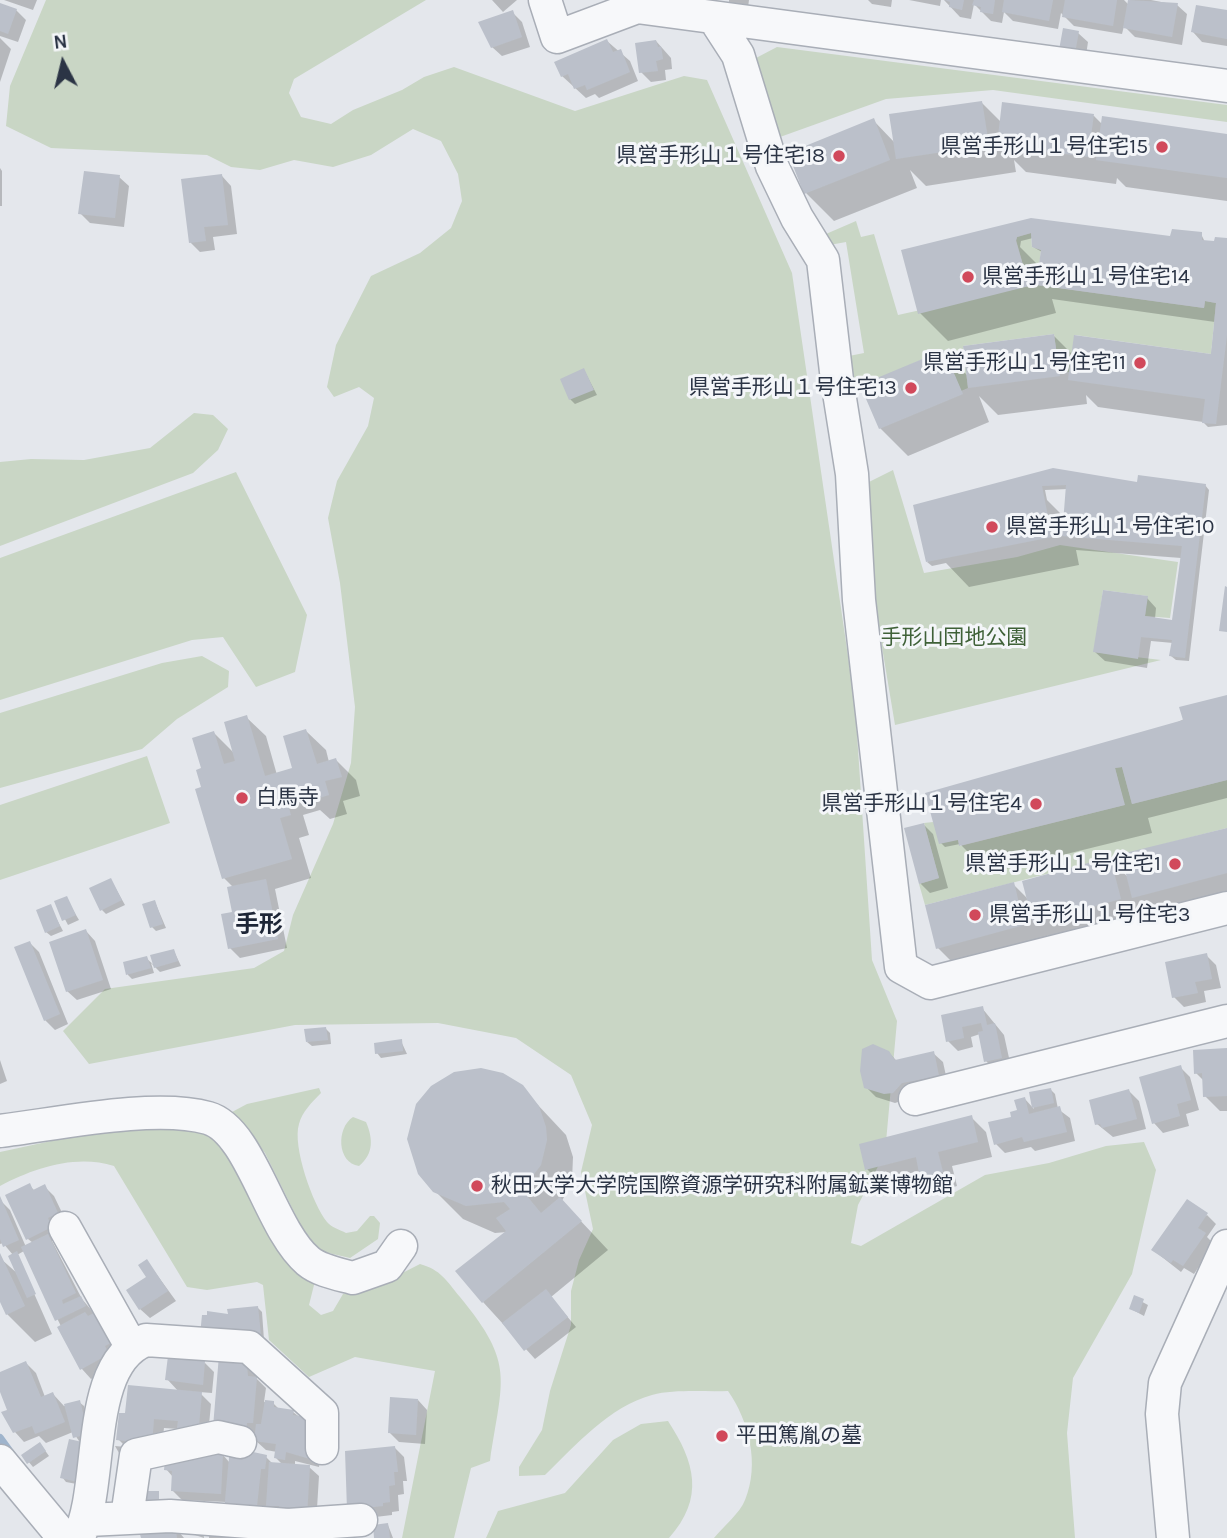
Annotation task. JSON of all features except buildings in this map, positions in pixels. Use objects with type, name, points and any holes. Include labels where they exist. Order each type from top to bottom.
[{"type":"street","points":[[545,0],[557,37],[637,7],[705,11],[1227,86]]},
{"type":"street","points":[[705,11],[738,55],[772,166],[797,218],[822,260],[852,474],[859,600],[901,967],[930,983],[1227,908]]},
{"type":"street","points":[[915,1099],[1227,1021]]},
{"type":"street","points":[[0,1131],[136,1115],[177,1114],[210,1119],[230,1132],[240,1146],[288,1240],[309,1262],[353,1278],[387,1266],[401,1246]]},
{"type":"street","points":[[65,1228],[131,1346]]},
{"type":"street","points":[[1173,1538],[1162,1414],[1165,1383],[1227,1246]]},
{"type":"street","points":[[79,1530],[108,1387],[120,1356],[131,1346],[146,1340],[249,1348],[322,1413],[322,1448]]},
{"type":"street","points":[[127,1517],[136,1455],[218,1437],[240,1442]]},
{"type":"street","points":[[0,1461],[79,1530]]},
{"type":"street","points":[[79,1530],[127,1517],[170,1516],[288,1525],[361,1520]]},
{"type":"green space","points":[[46,0],[426,0],[294,79],[289,93],[301,117],[331,124],[353,110],[402,90],[424,77],[454,67],[575,111],[684,76],[707,80],[792,273],[855,704],[872,960],[897,1021],[885,1153],[858,1205],[851,1243],[861,1246],[985,1175],[1049,1163],[1106,1146],[1144,1142],[1156,1170],[1132,1274],[1073,1378],[1067,1433],[1075,1538],[714,1538],[743,1505],[752,1472],[747,1429],[728,1391],[670,1392],[637,1400],[594,1428],[545,1475],[519,1476],[519,1467],[542,1430],[550,1391],[571,1325],[571,1291],[579,1260],[593,1229],[581,1172],[592,1125],[571,1075],[516,1038],[438,1023],[295,1025],[89,1064],[63,1031],[105,989],[254,968],[284,951],[293,915],[333,824],[351,763],[355,707],[340,583],[328,518],[337,481],[368,426],[374,398],[359,387],[334,397],[327,387],[336,345],[371,276],[420,253],[451,228],[462,201],[458,174],[441,141],[413,129],[371,155],[333,167],[294,160],[260,170],[231,167],[207,155],[51,148],[6,126],[10,86]]},
{"type":"green space","points":[[777,47],[1227,105],[1227,122],[993,90],[886,99],[780,137],[756,58]]},
{"type":"green space","points":[[856,221],[861,237],[874,234],[898,315],[1029,286],[1016,240],[1017,237],[1031,233],[1032,247],[1041,250],[1037,285],[1204,308],[1205,301],[1216,303],[1211,354],[1075,335],[1069,372],[1059,372],[1054,334],[963,346],[968,388],[961,391],[944,350],[848,392],[844,357],[864,353],[846,242],[824,246],[819,237]]},
{"type":"green space","points":[[194,413],[213,415],[228,429],[218,450],[193,473],[0,546],[0,462],[31,459],[84,460],[150,448]]},
{"type":"green space","name":"手形山団地公園","points":[[893,470],[924,573],[1017,557],[1060,545],[1178,562],[1170,618],[1145,616],[1147,596],[1103,590],[1094,652],[1161,660],[895,725],[872,587],[869,482]]},
{"type":"green space","points":[[236,472],[307,615],[295,672],[256,687],[223,637],[192,640],[0,700],[0,558]]},
{"type":"green space","points":[[202,656],[229,671],[228,687],[177,719],[142,749],[0,788],[0,713],[162,663]]},
{"type":"green space","points":[[147,756],[170,823],[0,880],[0,805]]},
{"type":"green space","points":[[1122,767],[1132,804],[1227,780],[1227,828],[925,905],[919,884],[939,878],[924,823],[933,822],[958,840],[960,846],[1124,805],[1115,768]]},
{"type":"green space","points":[[319,1088],[321,1093],[302,1115],[298,1134],[301,1160],[316,1203],[329,1224],[346,1233],[357,1231],[370,1216],[374,1216],[380,1223],[378,1239],[350,1258],[320,1251],[301,1226],[265,1153],[232,1112],[247,1104]]},
{"type":"green space","points":[[353,1117],[366,1122],[371,1140],[370,1151],[359,1166],[346,1159],[341,1145],[347,1122]]},
{"type":"green space","points":[[170,1121],[218,1134],[315,1281],[309,1305],[321,1315],[333,1311],[343,1294],[375,1287],[420,1264],[443,1276],[478,1320],[497,1357],[501,1391],[490,1461],[471,1468],[454,1538],[402,1538],[435,1371],[355,1357],[309,1377],[269,1340],[263,1285],[257,1282],[207,1290],[187,1287],[114,1166],[70,1162],[41,1169],[0,1186],[0,1152],[107,1129]]},
{"type":"green space","points":[[668,1421],[685,1451],[692,1480],[688,1509],[669,1538],[486,1538],[498,1511],[565,1493],[613,1440],[641,1424]]},
{"type":"waterway","points":[[0,1438],[13,1456]]},
{"type":"place","name":"県営手形山１号住宅15","points":[[1162,147]]},
{"type":"place","name":"県営手形山１号住宅18","points":[[839,156]]},
{"type":"place","name":"県営手形山１号住宅14","points":[[968,277]]},
{"type":"place","name":"県営手形山１号住宅11","points":[[1140,363]]},
{"type":"place","name":"県営手形山１号住宅13","points":[[911,388]]},
{"type":"place","name":"県営手形山１号住宅10","points":[[992,527]]},
{"type":"place","name":"白馬寺","points":[[242,798]]},
{"type":"place","name":"県営手形山１号住宅4","points":[[1036,804]]},
{"type":"place","name":"県営手形山１号住宅1","points":[[1175,864]]},
{"type":"place","name":"県営手形山１号住宅3","points":[[975,915]]},
{"type":"place","name":"秋田大学大学院国際資源学研究科附属鉱業博物館","points":[[477,1186]]},
{"type":"place","name":"平田篤胤の墓","points":[[722,1436]]},
{"type":"district","name":"手形","points":[[259,925]]}]
